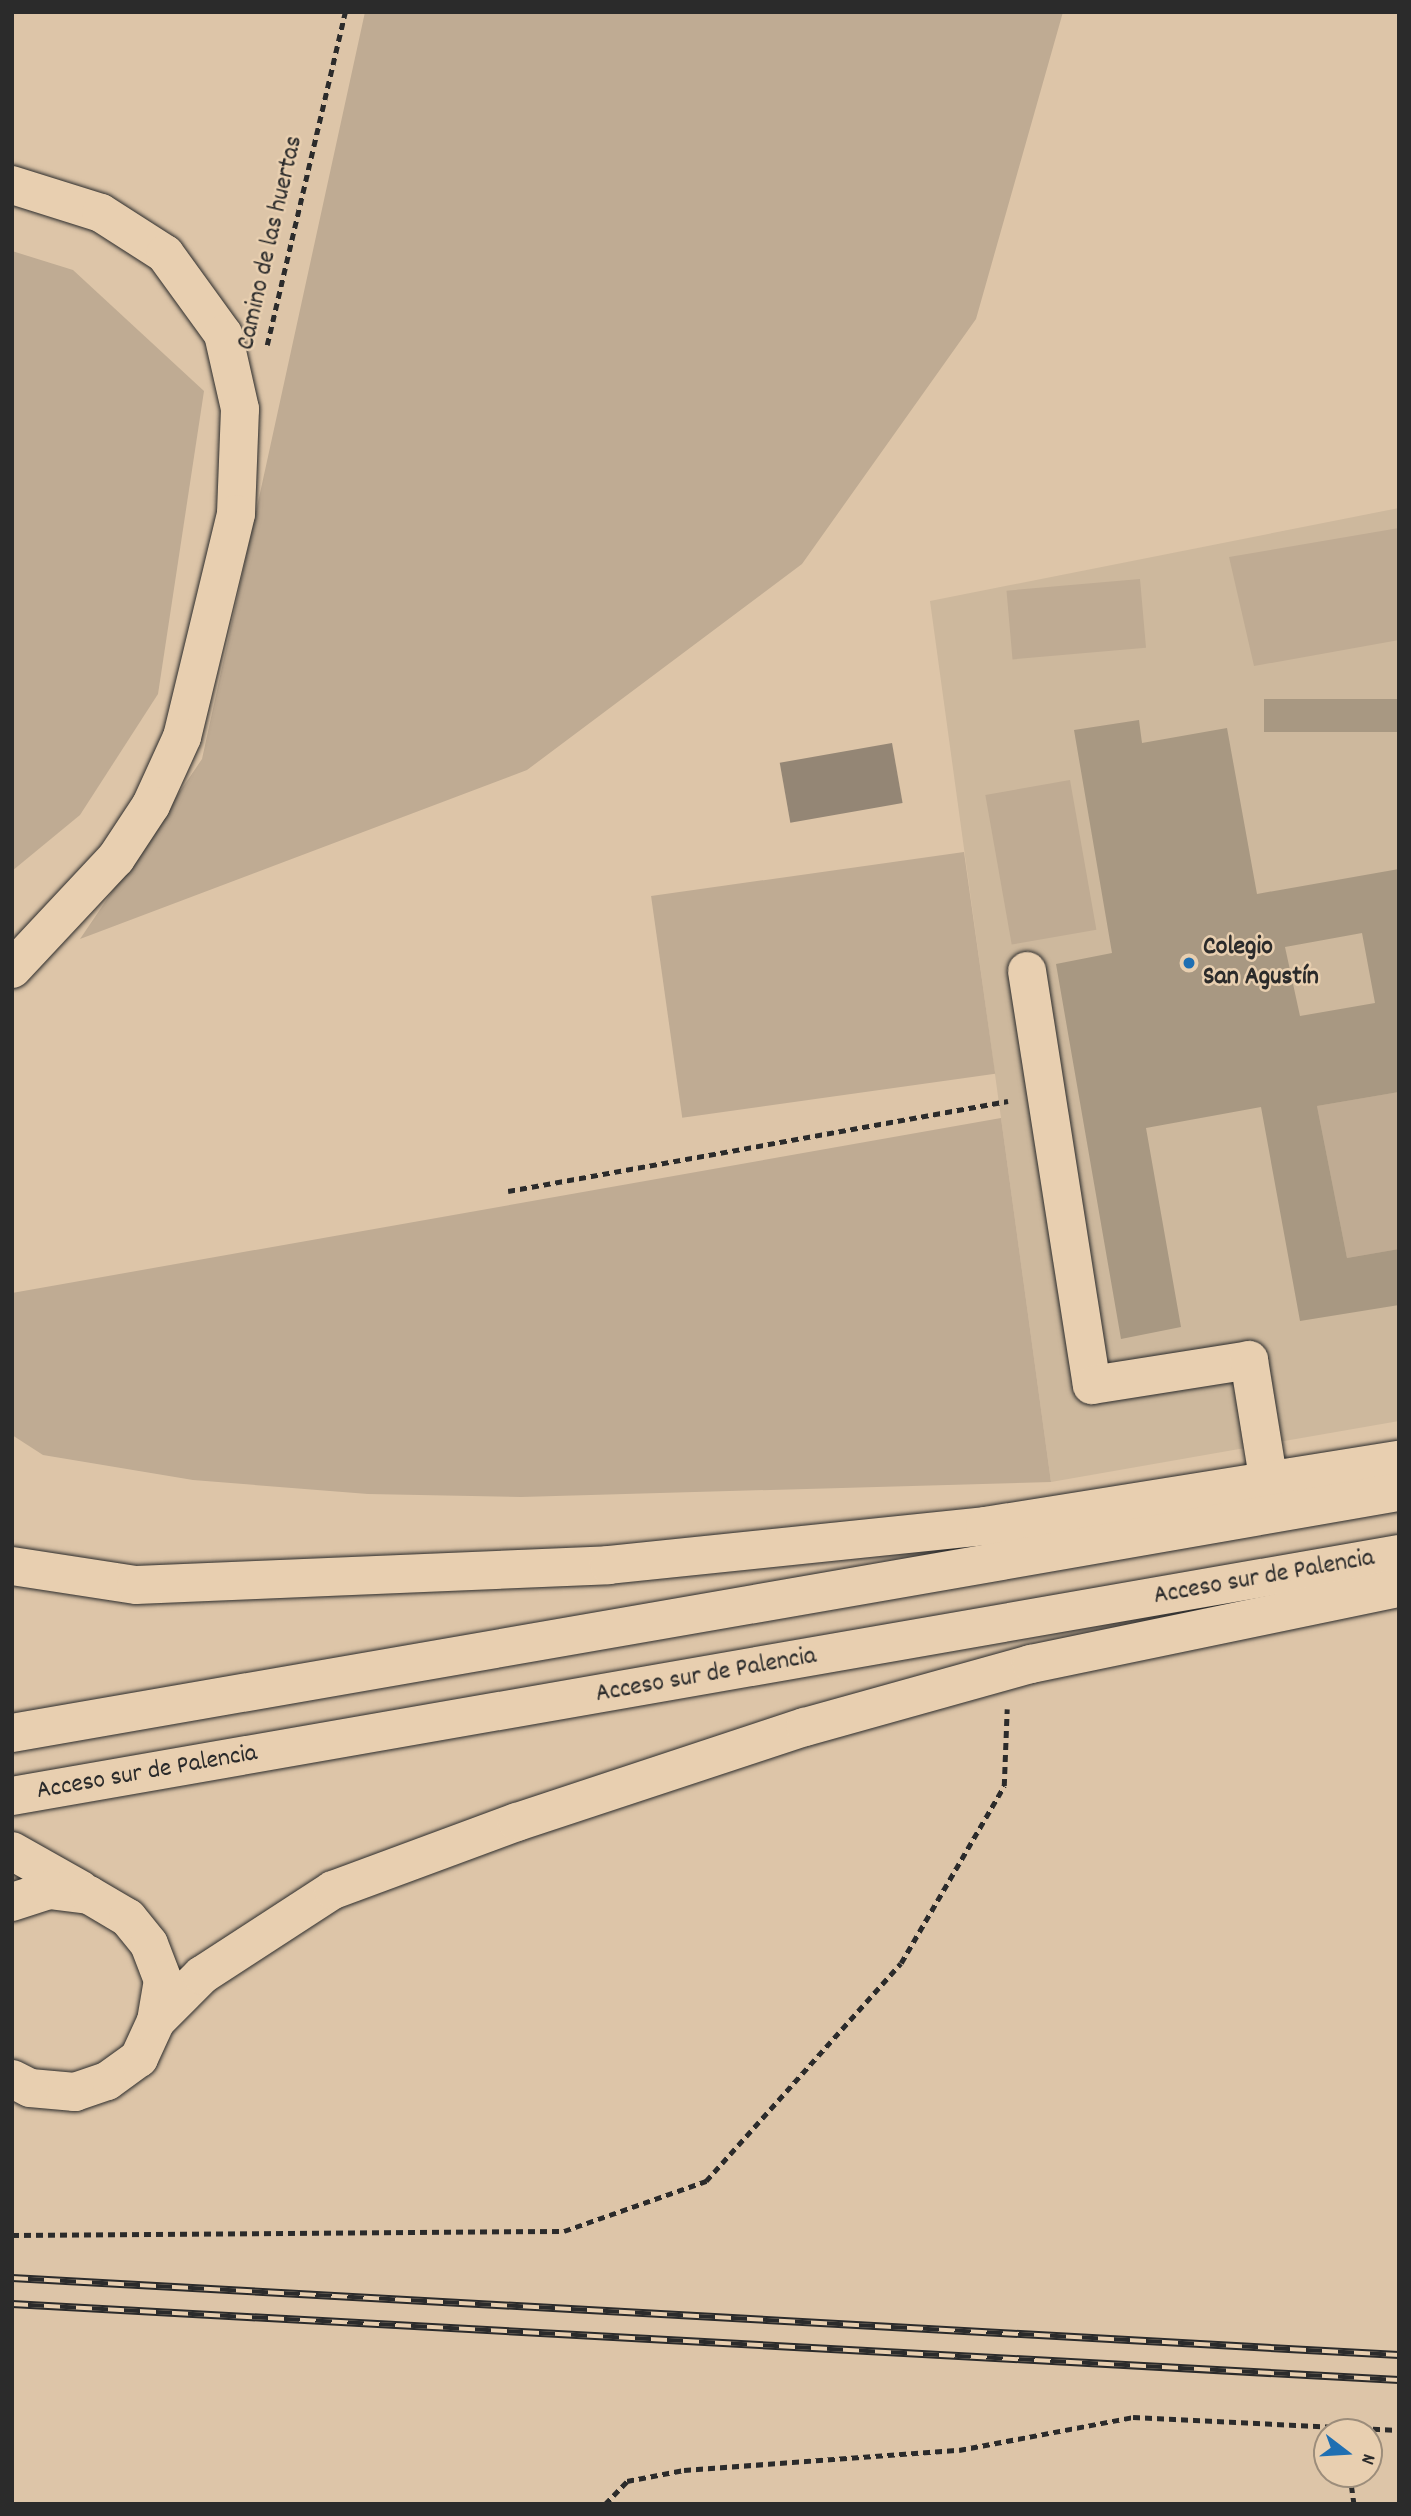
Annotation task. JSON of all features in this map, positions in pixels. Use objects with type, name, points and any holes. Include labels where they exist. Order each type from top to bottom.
[{"type":"main road","points":[[12,185],[101,213],[165,254],[223,334],[240,409],[236,514],[182,737],[152,804],[116,859],[12,969]]},
{"type":"main road","points":[[1027,971],[1092,1385],[1250,1360],[1269,1483]]},
{"type":"main road","points":[[12,1566],[136,1585],[610,1566],[985,1526],[1269,1483],[1399,1460]]},
{"type":"main road","points":[[12,1733],[1399,1492]]},
{"type":"main road","name":"Acceso sur de Palencia","points":[[13,1796],[1399,1554]]},
{"type":"main road","points":[[156,2021],[202,1975],[333,1890],[517,1822],[805,1727],[1031,1664],[1399,1588]]},
{"type":"main road","points":[[12,1851],[128,1918],[149,1944],[163,1980],[156,2021],[139,2058],[107,2081],[75,2092],[18,2086]]},
{"type":"main road","points":[[12,1902],[49,1890],[89,1895]]},
{"type":"path","name":"Camino de las huertas","points":[[266,349],[345,12]]},
{"type":"path","points":[[508,1191],[979,1110],[1046,1089]]},
{"type":"path","points":[[12,2235],[564,2231],[706,2181],[901,1963],[1004,1786],[1008,1695]]},
{"type":"path","points":[[605,2504],[627,2482],[684,2470],[959,2450],[1133,2417],[1313,2428]]},
{"type":"shaded area","points":[[365,12],[1063,12],[976,319],[802,564],[527,770],[80,939],[202,759]]},
{"type":"shaded area","points":[[12,251],[73,270],[204,391],[158,694],[80,815],[12,871]]},
{"type":"shaded area","name":"Colegio San Agustín","points":[[1399,508],[1399,1421],[1051,1482],[930,601]]},
{"type":"shaded area","points":[[1399,528],[1399,640],[1254,666],[1229,557]]},
{"type":"shaded area","points":[[1140,579],[1146,648],[1013,659],[1007,591]]},
{"type":"shaded area","points":[[892,743],[903,803],[790,823],[780,763]]},
{"type":"shaded area","points":[[1070,780],[1096,930],[1012,945],[985,795]]},
{"type":"shaded area","points":[[964,852],[995,1074],[682,1118],[651,896]]},
{"type":"shaded area","points":[[1399,1092],[1399,1249],[1347,1258],[1317,1106]]},
{"type":"shaded area","points":[[1001,1118],[1051,1482],[521,1497],[368,1494],[193,1480],[43,1455],[12,1435],[12,1293]]},
{"type":"building","points":[[1264,699],[1399,699],[1399,732],[1264,732]]},
{"type":"building","points":[[1139,720],[1142,743],[1227,728],[1257,894],[1399,869],[1399,1092],[1317,1106],[1347,1258],[1399,1249],[1399,1305],[1300,1321],[1261,1107],[1146,1128],[1181,1327],[1121,1339],[1056,964],[1112,953],[1074,730]],"holes":[[[1362,933],[1375,1003],[1300,1016],[1285,947]]]},
{"type":"railway","points":[[12,2278],[1399,2355]]},
{"type":"railway","points":[[12,2304],[1399,2380]]},
{"type":"place","name":"Colegio San Agustín","points":[[1189,963]]}]
